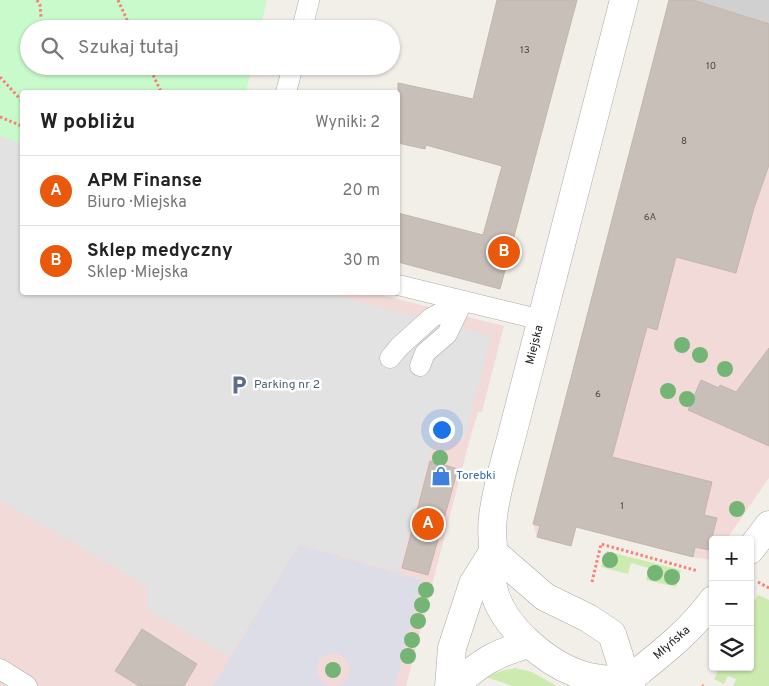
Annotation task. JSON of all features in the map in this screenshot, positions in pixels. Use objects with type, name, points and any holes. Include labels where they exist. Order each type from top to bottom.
[{"type":"street","name":"Miejska","points":[[624,0],[494,508],[492,524],[492,583],[500,607],[529,644],[562,665],[586,676],[629,684]]},
{"type":"street","points":[[754,545],[769,525]]},
{"type":"street","points":[[450,686],[452,648],[472,584],[493,552],[545,596],[588,618],[612,634],[629,684]]},
{"type":"street","name":"Młyńska","points":[[629,684],[674,643],[709,605]]},
{"type":"street","points":[[454,686],[490,657],[529,644]]},
{"type":"lane","points":[[304,20],[309,1]]},
{"type":"lane","points":[[287,90],[291,75]]},
{"type":"lane","points":[[400,285],[542,320]]},
{"type":"lane","points":[[390,358],[400,346],[431,318],[463,301]]},
{"type":"lane","points":[[420,366],[425,353],[447,334],[463,301]]},
{"type":"lane","points":[[0,669],[27,686]]},
{"type":"path","points":[[37,0],[40,5],[41,17]]},
{"type":"path","points":[[118,0],[127,20]]},
{"type":"path","points":[[152,75],[159,90]]},
{"type":"path","points":[[0,77],[20,99]]},
{"type":"path","points":[[0,117],[20,125]]},
{"type":"path","points":[[592,582],[600,544],[706,573]]},
{"type":"path","points":[[760,583],[769,588]]},
{"type":"shaded area","points":[[693,0],[769,0],[769,24]]},
{"type":"shaded area","points":[[769,24],[769,478],[729,536],[709,536],[709,560],[576,527],[571,546],[537,537],[533,524],[630,151]]},
{"type":"shaded area","name":"Parking nr 2","points":[[0,136],[20,143],[20,295],[382,295],[504,326],[482,412],[478,412],[469,442],[406,686],[0,686]]},
{"type":"shaded area","name":"Parking nr 2","points":[[0,136],[20,143],[20,295],[333,295],[491,336],[464,440],[435,434],[399,572],[299,544],[229,657],[146,609],[148,587],[0,500]]},
{"type":"shaded area","points":[[299,545],[422,580],[395,686],[336,686],[342,684],[347,679],[350,669],[345,658],[333,653],[319,660],[317,667],[321,681],[331,686],[213,686]]},
{"type":"green space","points":[[0,0],[267,0],[262,20],[20,20],[20,75],[250,75],[246,90],[20,90],[20,143],[0,136]]},
{"type":"green space","points":[[606,551],[681,570],[676,587],[646,580],[649,568],[631,563],[628,574],[601,567]]},
{"type":"green space","points":[[758,595],[769,600],[769,686],[733,686],[736,679],[728,676],[724,684],[714,679],[718,671],[754,671],[754,602]]},
{"type":"green space","points":[[515,668],[532,672],[557,686],[512,686],[486,677]]},
{"type":"building","points":[[497,0],[577,0],[500,289],[400,263],[400,214],[483,235],[502,166],[426,145],[425,149],[400,143],[400,90],[398,90],[398,83],[473,99]]},
{"type":"building","points":[[669,0],[693,0],[769,24],[769,165],[754,208],[736,273],[676,257],[657,330],[647,327],[612,457],[712,482],[704,515],[717,518],[712,536],[709,536],[709,550],[695,547],[693,557],[576,527],[571,546],[537,537],[540,526],[533,524]]},
{"type":"building","points":[[769,348],[769,446],[688,410],[701,380],[719,388],[720,385],[736,392]]},
{"type":"building","points":[[430,461],[458,469],[428,575],[402,568]]},
{"type":"building","points":[[142,629],[197,664],[184,686],[139,686],[115,671]]},
{"type":"place","name":"Sklep medyczny","points":[[504,252]]},
{"type":"place","name":"Parking nr 2","points":[[239,385]]},
{"type":"place","name":"Torebki","points":[[441,476]]},
{"type":"place","name":"APM Finanse","points":[[428,524]]}]
